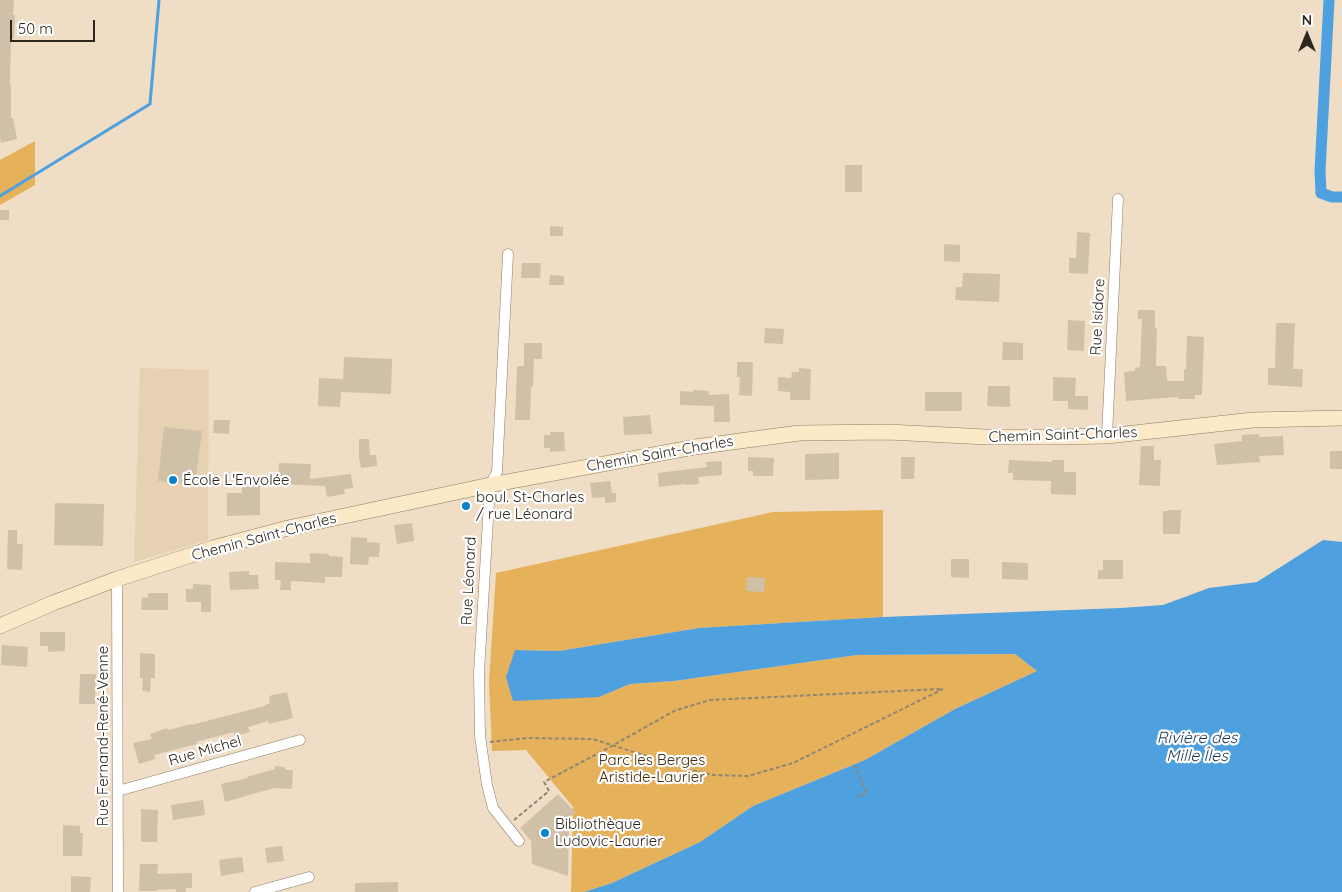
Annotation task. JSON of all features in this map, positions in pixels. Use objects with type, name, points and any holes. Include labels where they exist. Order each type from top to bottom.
[{"type":"main road","name":"Chemin Saint-Charles","points":[[0,626],[53,603],[117,579],[213,548],[288,528],[490,484],[694,447],[799,433],[888,432],[986,437],[1107,436],[1253,420],[1342,418]]},
{"type":"street","name":"Rue Isidore","points":[[1107,436],[1118,199]]},
{"type":"street","name":"Rue Léonard","points":[[508,254],[497,472],[490,484],[479,672],[481,742],[492,808],[519,841]]},
{"type":"street","name":"Rue Fernand-René-Venne","points":[[117,579],[118,892]]},
{"type":"street","name":"Rue Michel","points":[[118,791],[300,740]]},
{"type":"street","points":[[255,892],[309,877]]},
{"type":"path","points":[[481,742],[527,738],[592,739],[612,746],[687,769],[713,775],[748,776],[793,763],[944,689],[710,700],[674,711],[612,746],[544,782],[549,791],[507,826]]},
{"type":"path","points":[[854,765],[867,793],[857,796]]},
{"type":"shaded area","name":"École L'Envolée","points":[[140,368],[209,370],[208,540],[134,562]]},
{"type":"green space","points":[[35,141],[35,185],[0,205],[0,160]]},
{"type":"green space","name":"Parc les Berges Aristide-Laurier","points":[[883,510],[883,617],[699,628],[559,651],[515,650],[599,697],[630,684],[674,681],[857,655],[1015,654],[1037,671],[955,709],[865,760],[753,806],[700,842],[612,883],[584,892],[571,892],[573,807],[526,750],[492,751],[489,682],[496,573],[773,512]]},
{"type":"water","name":"Rivière des Mille Îles","points":[[1323,540],[1342,542],[1342,892],[584,892],[612,883],[700,842],[753,806],[865,760],[955,709],[1037,671],[1015,654],[857,655],[674,681],[630,684],[599,697],[513,701],[506,677],[515,650],[559,651],[699,628],[883,617],[1163,605],[1209,588],[1257,582]]},
{"type":"building","points":[[0,0],[14,0],[14,39],[11,39],[10,85],[11,118],[13,118],[17,139],[1,143],[0,138]]},
{"type":"building","points":[[845,165],[862,165],[862,192],[845,192]]},
{"type":"building","points":[[0,210],[9,210],[9,220],[0,220]]},
{"type":"building","points":[[550,226],[563,227],[563,236],[550,236]]},
{"type":"building","points":[[1077,232],[1090,233],[1088,274],[1069,273],[1069,258],[1076,258]]},
{"type":"building","points":[[944,244],[960,245],[960,262],[944,261]]},
{"type":"building","points":[[522,263],[541,263],[540,278],[521,278]]},
{"type":"building","points":[[963,273],[1000,274],[999,302],[955,300],[956,287],[962,287]]},
{"type":"building","points":[[550,275],[564,276],[564,285],[549,285]]},
{"type":"building","points":[[1138,310],[1155,310],[1155,328],[1157,328],[1156,366],[1166,366],[1167,381],[1184,381],[1187,336],[1204,337],[1202,395],[1195,395],[1195,399],[1178,399],[1178,397],[1126,401],[1124,372],[1135,371],[1135,368],[1140,367],[1142,319],[1138,319]]},
{"type":"building","points":[[1068,320],[1085,321],[1084,351],[1067,350]]},
{"type":"building","points":[[1276,323],[1295,323],[1293,369],[1303,369],[1302,387],[1268,385],[1268,368],[1275,368]]},
{"type":"building","points":[[765,328],[784,329],[783,344],[764,343]]},
{"type":"building","points":[[1003,342],[1023,343],[1023,360],[1002,360]]},
{"type":"building","points":[[524,343],[542,343],[542,359],[534,359],[530,420],[515,420],[517,366],[524,366]]},
{"type":"building","points":[[344,357],[392,359],[391,394],[341,392],[340,407],[318,406],[319,378],[343,379]]},
{"type":"building","points":[[737,362],[753,362],[752,396],[739,395],[740,377],[737,377]]},
{"type":"building","points":[[799,368],[811,369],[810,400],[790,400],[790,392],[778,391],[778,377],[791,378],[792,372],[799,372]]},
{"type":"building","points":[[1053,377],[1076,378],[1075,396],[1088,396],[1088,410],[1068,409],[1068,401],[1053,401]]},
{"type":"building","points":[[988,386],[1010,386],[1010,407],[987,406]]},
{"type":"building","points":[[693,390],[709,391],[709,395],[729,394],[730,422],[714,422],[714,406],[680,405],[680,391],[693,392]]},
{"type":"building","points":[[925,392],[962,392],[962,411],[925,411]]},
{"type":"building","points":[[650,415],[652,434],[624,435],[623,417]]},
{"type":"building","points":[[214,420],[230,420],[229,434],[213,433]]},
{"type":"building","points":[[164,427],[202,431],[195,485],[158,481]]},
{"type":"building","points":[[550,432],[564,432],[565,451],[550,452],[550,448],[544,448],[544,435],[550,435]]},
{"type":"building","points":[[1259,434],[1259,437],[1283,436],[1284,455],[1259,456],[1260,462],[1217,465],[1214,444],[1242,441],[1242,435]]},
{"type":"building","points":[[359,439],[369,439],[370,455],[376,455],[377,466],[361,468]]},
{"type":"building","points":[[1141,446],[1154,446],[1154,460],[1161,460],[1160,486],[1139,485]]},
{"type":"building","points":[[1330,451],[1342,451],[1342,469],[1330,469]]},
{"type":"building","points":[[839,453],[839,479],[805,480],[805,454]]},
{"type":"building","points":[[748,457],[774,458],[773,476],[753,476],[753,471],[748,471]]},
{"type":"building","points":[[901,457],[915,457],[914,479],[901,479]]},
{"type":"building","points":[[1009,460],[1052,462],[1052,460],[1064,460],[1064,472],[1076,472],[1076,495],[1051,494],[1051,481],[1013,480],[1013,473],[1008,473]]},
{"type":"building","points":[[722,461],[722,475],[698,477],[699,484],[659,487],[658,473],[707,467],[706,462]]},
{"type":"building","points":[[279,463],[311,464],[310,479],[351,474],[353,488],[344,489],[345,494],[327,497],[325,486],[278,484]]},
{"type":"building","points":[[242,480],[260,480],[260,515],[227,516],[227,493],[242,493]]},
{"type":"building","points":[[610,481],[612,493],[616,493],[616,502],[605,503],[605,497],[592,498],[590,483]]},
{"type":"building","points":[[55,503],[104,504],[103,546],[54,545]]},
{"type":"building","points":[[1181,510],[1180,534],[1163,534],[1163,511]]},
{"type":"building","points":[[412,523],[414,541],[397,544],[394,525]]},
{"type":"building","points":[[8,530],[17,530],[17,544],[23,544],[22,570],[7,569]]},
{"type":"building","points":[[351,537],[367,538],[367,542],[380,543],[379,557],[369,557],[368,565],[350,564]]},
{"type":"building","points":[[310,553],[343,557],[342,577],[325,577],[325,583],[291,581],[291,590],[280,590],[281,580],[275,580],[275,562],[310,563]]},
{"type":"building","points":[[951,559],[969,559],[969,578],[951,577]]},
{"type":"building","points":[[1103,560],[1123,560],[1123,579],[1098,579],[1098,570],[1103,570]]},
{"type":"building","points":[[1002,562],[1028,563],[1028,580],[1002,579]]},
{"type":"building","points":[[249,571],[249,575],[258,575],[259,589],[230,590],[229,572]]},
{"type":"building","points":[[747,577],[765,578],[764,592],[746,591]]},
{"type":"building","points":[[193,584],[211,585],[211,612],[201,612],[201,602],[186,602],[186,589],[193,589]]},
{"type":"building","points":[[148,593],[168,593],[168,610],[141,610],[142,597],[148,598]]},
{"type":"building","points":[[40,632],[65,632],[65,651],[48,652],[48,646],[40,646]]},
{"type":"building","points":[[2,645],[28,647],[27,667],[1,665]]},
{"type":"building","points":[[140,653],[155,654],[155,678],[151,678],[150,692],[142,691],[143,678],[140,678]]},
{"type":"building","points":[[80,674],[96,674],[95,704],[79,704]]},
{"type":"building","points":[[287,692],[293,718],[269,724],[268,721],[248,727],[250,732],[235,736],[234,732],[196,742],[197,744],[154,755],[155,759],[139,764],[133,743],[152,739],[150,734],[167,728],[168,730],[191,725],[265,706],[270,703],[269,696]]},
{"type":"building","points":[[275,766],[285,767],[285,770],[293,770],[292,789],[274,788],[225,802],[221,784],[275,769]]},
{"type":"building","points":[[558,794],[576,813],[569,817],[568,876],[532,864],[531,841],[520,828]]},
{"type":"building","points":[[203,800],[205,815],[173,820],[171,805]]},
{"type":"building","points":[[141,809],[158,810],[157,842],[141,842]]},
{"type":"building","points":[[63,825],[80,826],[80,833],[83,833],[82,856],[63,856]]},
{"type":"building","points":[[282,846],[284,861],[267,863],[265,848]]},
{"type":"building","points":[[242,857],[244,872],[221,876],[219,860]]},
{"type":"building","points":[[140,864],[158,864],[157,874],[192,873],[192,888],[186,888],[186,892],[176,892],[176,889],[139,891]]},
{"type":"building","points":[[71,876],[91,877],[90,892],[71,892]]},
{"type":"building","points":[[398,882],[398,892],[355,892],[355,883]]},
{"type":"waterway","points":[[0,196],[150,104],[159,0]]},
{"type":"waterway","points":[[1329,0],[1320,171],[1321,193],[1332,197],[1342,197]]},
{"type":"place","name":"École L'Envolée","points":[[173,480]]},
{"type":"place","name":"boul. St-Charles / rue Léonard","points":[[466,506]]},
{"type":"place","name":"Bibliothèque Ludovic-Laurier","points":[[545,833]]}]
